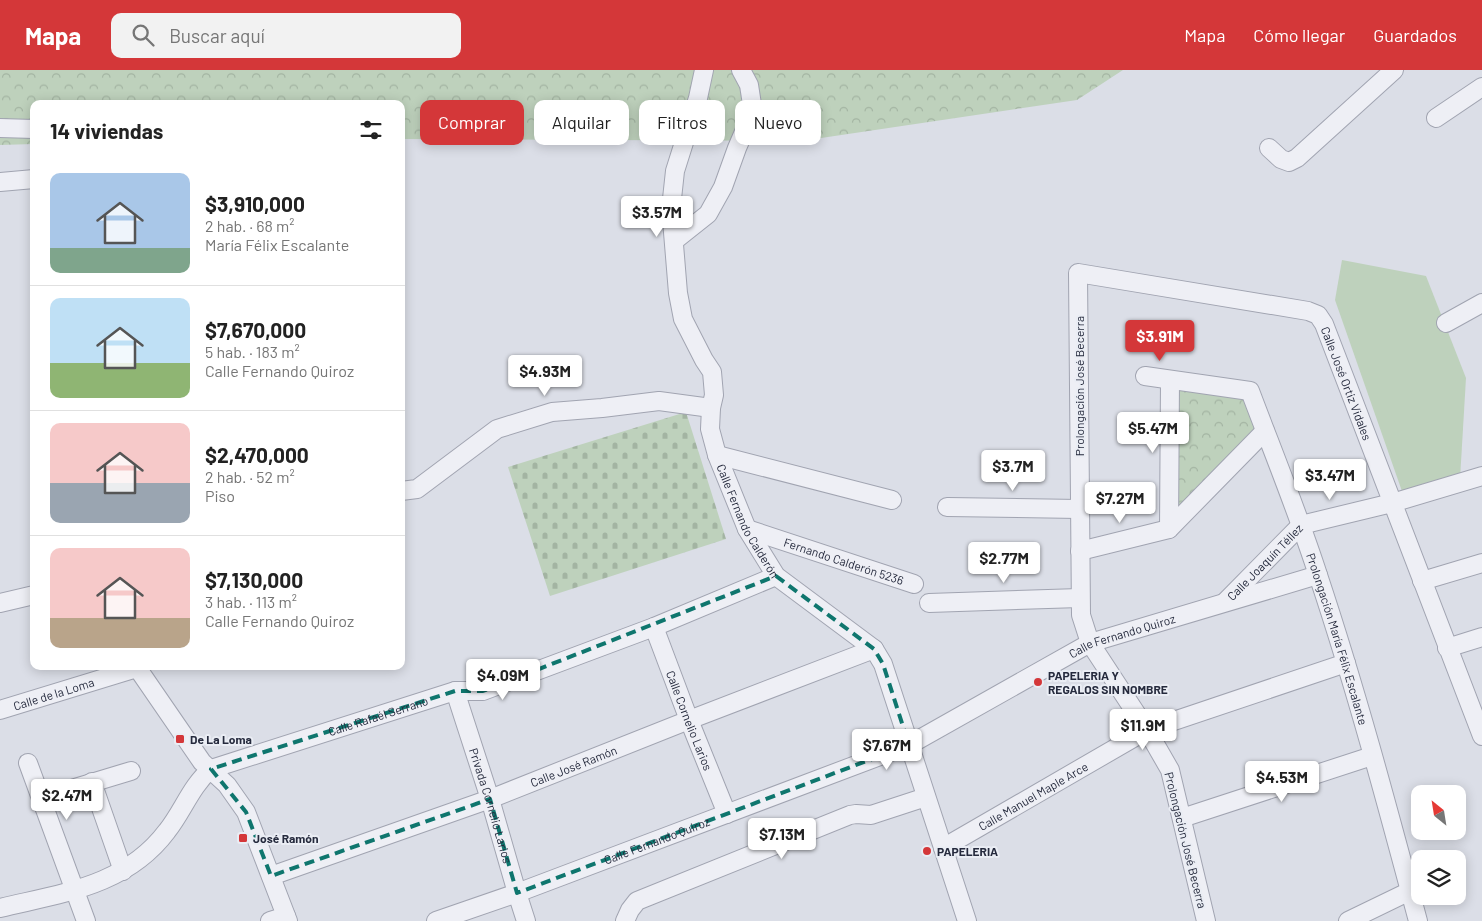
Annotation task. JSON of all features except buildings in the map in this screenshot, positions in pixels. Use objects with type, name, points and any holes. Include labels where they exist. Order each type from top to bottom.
[{"type":"street","name":"Calle Fernando Calderón","points":[[704,70],[698,98],[675,171],[671,208],[678,293],[683,319],[712,372],[714,395],[710,429],[717,454],[747,529],[776,576],[874,649],[883,664],[967,921]]},
{"type":"street","points":[[674,241],[708,214],[723,187],[753,111],[749,85],[741,70]]},
{"type":"street","points":[[1269,148],[1281,159],[1289,162],[1297,158],[1394,70]]},
{"type":"street","points":[[1436,118],[1482,87]]},
{"type":"street","points":[[0,128],[30,129]]},
{"type":"street","points":[[0,182],[30,179]]},
{"type":"street","name":"Calle José Ortiz Vidales","points":[[1078,273],[1308,311],[1318,315],[1324,324],[1447,648],[1481,729]]},
{"type":"street","name":"Prolongación José Becerra","points":[[1078,273],[1081,615],[1090,643],[1147,730],[1170,770],[1206,921]]},
{"type":"street","points":[[1446,323],[1482,303]]},
{"type":"street","points":[[1144,376],[1170,380],[1169,529]]},
{"type":"street","name":"Prolongación María Félix Escalante","points":[[1170,380],[1250,390],[1301,525],[1346,663],[1418,921]]},
{"type":"street","points":[[405,491],[417,489],[496,430],[552,412],[659,401],[711,408]]},
{"type":"street","points":[[1080,551],[1169,529],[1265,431]]},
{"type":"street","points":[[717,454],[892,500]]},
{"type":"street","name":"Calle Joaquín Téllez","points":[[1224,604],[1301,525],[1392,503],[1482,476]]},
{"type":"street","points":[[947,507],[1079,509]]},
{"type":"street","name":"Fernando Calderón 5236","points":[[747,529],[914,584]]},
{"type":"street","points":[[1422,581],[1482,563]]},
{"type":"street","name":"Calle Fernando Quiroz","points":[[436,921],[517,893],[909,745],[1090,643],[1318,575]]},
{"type":"street","name":"Calle Rafaél Serrano","points":[[211,768],[455,691],[483,690],[654,627],[776,576]]},
{"type":"street","points":[[0,603],[30,596]]},
{"type":"street","points":[[929,603],[1080,598]]},
{"type":"street","name":"Calle Cornelio Larios","points":[[654,627],[727,814]]},
{"type":"street","points":[[1447,648],[1482,637]]},
{"type":"street","name":"Calle José Ramón","points":[[270,876],[490,799],[874,649]]},
{"type":"street","name":"Calle Manuel Maple Arce","points":[[943,848],[1147,730],[1346,663]]},
{"type":"street","name":"Calle de la Loma","points":[[0,710],[127,670]]},
{"type":"street","points":[[139,670],[202,762],[211,768],[227,785],[246,812],[270,876],[281,919]]},
{"type":"street","name":"Privada Cornelio Larios","points":[[455,691],[490,799],[526,921]]},
{"type":"street","points":[[1182,818],[1372,756]]},
{"type":"street","points":[[28,763],[86,921]]},
{"type":"street","points":[[0,908],[75,890],[101,882],[123,871],[146,854],[167,832],[200,778],[211,768]]},
{"type":"street","points":[[68,790],[131,771]]},
{"type":"street","points":[[92,782],[123,871]]},
{"type":"street","points":[[626,921],[630,910],[637,901],[850,815],[871,815],[926,797]]},
{"type":"street","points":[[1348,921],[1410,891]]},
{"type":"highlighted area","points":[[776,576],[874,649],[883,664],[909,745],[517,893],[490,799],[271,876],[246,812],[211,769],[455,691],[483,691]]},
{"type":"green space","points":[[0,70],[1123,70],[1077,100],[821,138],[821,100],[735,100],[735,141],[725,141],[725,100],[639,100],[639,140],[629,140],[629,100],[534,100],[534,140],[524,140],[524,100],[420,100],[420,139],[405,139],[405,100],[30,100],[30,144],[0,145]]},
{"type":"green space","points":[[1342,260],[1426,276],[1466,378],[1460,479],[1404,497],[1335,300]]},
{"type":"green space","points":[[1173,384],[1247,392],[1262,430],[1171,523]]},
{"type":"green space","points":[[686,412],[726,539],[550,596],[508,467]]},
{"type":"place","name":"PAPELERIA Y REGALOS SIN NOMBRE","points":[[1038,682]]},
{"type":"place","name":"De La Loma","points":[[180,739]]},
{"type":"place","name":"José Ramón","points":[[243,838]]},
{"type":"place","name":"PAPELERIA","points":[[927,851]]}]
